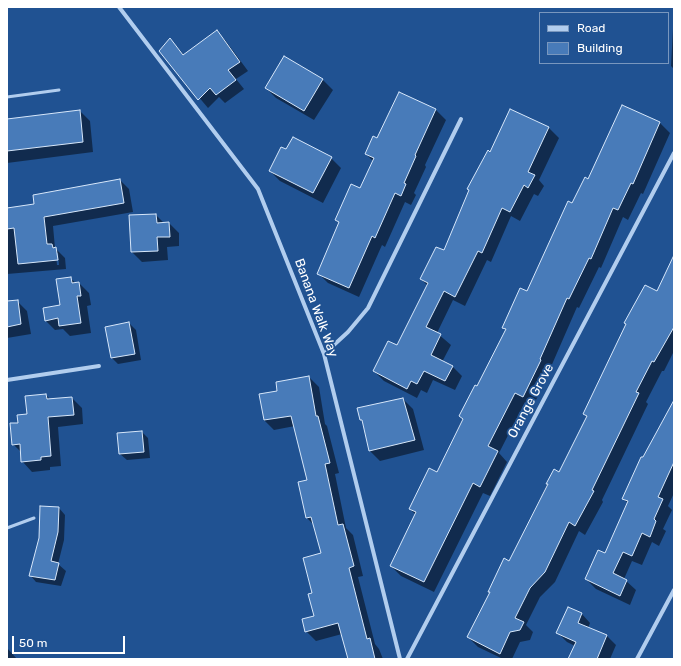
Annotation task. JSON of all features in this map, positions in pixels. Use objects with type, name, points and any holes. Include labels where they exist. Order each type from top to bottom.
[{"type":"street","name":"Banana Walk Way","points":[[119,7],[258,189],[324,354],[400,659]]},
{"type":"street","points":[[324,354],[348,332],[368,308],[461,119]]},
{"type":"street","name":"Orange Grove","points":[[407,659],[674,153]]},
{"type":"street","points":[[7,380],[99,366]]},
{"type":"street","points":[[638,659],[674,590]]},
{"type":"lane","points":[[7,97],[59,90]]},
{"type":"lane","points":[[7,528],[34,518]]},
{"type":"building","points":[[217,30],[240,62],[228,70],[236,80],[216,95],[210,88],[198,100],[159,51],[170,38],[183,55]]},
{"type":"building","points":[[284,56],[323,79],[304,111],[265,88]]},
{"type":"building","points":[[399,92],[436,109],[415,155],[416,156],[404,183],[406,184],[401,196],[395,193],[375,238],[372,236],[349,288],[317,274],[339,222],[335,220],[351,184],[360,188],[374,158],[365,154],[373,136],[377,138]]},
{"type":"building","points":[[622,105],[660,122],[633,184],[631,183],[618,210],[613,208],[591,259],[589,258],[569,299],[567,298],[540,359],[541,360],[523,397],[515,393],[488,446],[498,451],[480,487],[473,483],[424,582],[390,566],[416,512],[409,509],[429,468],[437,472],[463,419],[459,416],[475,385],[477,386],[506,329],[502,328],[520,288],[527,291],[568,201],[572,203],[585,177],[588,179]]},
{"type":"building","points":[[510,109],[549,127],[528,172],[535,175],[528,188],[524,185],[510,212],[502,208],[482,253],[478,251],[455,297],[444,291],[426,327],[441,334],[431,355],[453,366],[445,381],[424,371],[417,384],[411,381],[407,389],[373,371],[388,341],[397,345],[428,283],[420,279],[436,247],[444,250],[469,190],[467,189],[488,150],[490,152]]},
{"type":"building","points":[[80,110],[83,142],[7,151],[7,119]]},
{"type":"building","points":[[293,137],[332,157],[313,193],[269,171],[281,147],[286,149]]},
{"type":"building","points":[[120,179],[124,203],[44,217],[47,244],[52,244],[53,248],[56,247],[58,260],[18,264],[14,228],[7,229],[7,208],[34,204],[33,195]]},
{"type":"building","points":[[156,214],[157,223],[169,222],[170,237],[157,237],[158,251],[131,252],[129,215]]},
{"type":"building","points":[[674,255],[674,327],[654,362],[652,361],[636,392],[639,393],[592,490],[594,491],[575,526],[569,522],[545,572],[530,588],[515,618],[524,622],[520,630],[510,632],[500,654],[467,637],[490,592],[488,592],[504,558],[509,561],[548,484],[546,484],[554,469],[559,472],[587,416],[583,414],[626,324],[624,323],[645,285],[657,291]]},
{"type":"building","points":[[71,277],[72,283],[79,282],[81,296],[77,296],[81,323],[59,326],[58,318],[45,321],[43,308],[60,305],[56,279]]},
{"type":"building","points":[[18,300],[21,324],[7,327],[7,301]]},
{"type":"building","points":[[129,322],[135,354],[111,358],[105,327]]},
{"type":"building","points":[[309,376],[316,416],[318,416],[330,463],[325,464],[338,525],[343,524],[354,566],[349,568],[367,639],[370,638],[375,659],[348,659],[338,623],[305,632],[302,619],[314,616],[308,594],[312,593],[303,558],[321,553],[311,517],[306,518],[298,482],[307,480],[291,416],[264,420],[259,394],[277,391],[276,382]]},
{"type":"building","points":[[46,394],[47,399],[72,397],[74,415],[48,417],[51,456],[41,457],[41,460],[21,462],[20,444],[12,445],[10,423],[18,423],[17,415],[27,414],[25,396]]},
{"type":"building","points":[[403,398],[415,440],[369,451],[362,420],[360,420],[357,408]]},
{"type":"building","points":[[674,400],[674,462],[658,497],[663,499],[654,519],[656,521],[650,537],[642,533],[632,556],[623,552],[613,573],[627,580],[620,596],[585,579],[598,550],[605,553],[628,501],[622,499],[641,457],[643,457]]},
{"type":"building","points":[[142,431],[144,452],[119,454],[117,433]]},
{"type":"building","points":[[40,506],[59,507],[58,532],[51,561],[59,563],[55,580],[29,576],[39,538]]},
{"type":"building","points":[[568,607],[582,613],[578,623],[607,635],[597,659],[568,659],[576,642],[556,633]]}]
